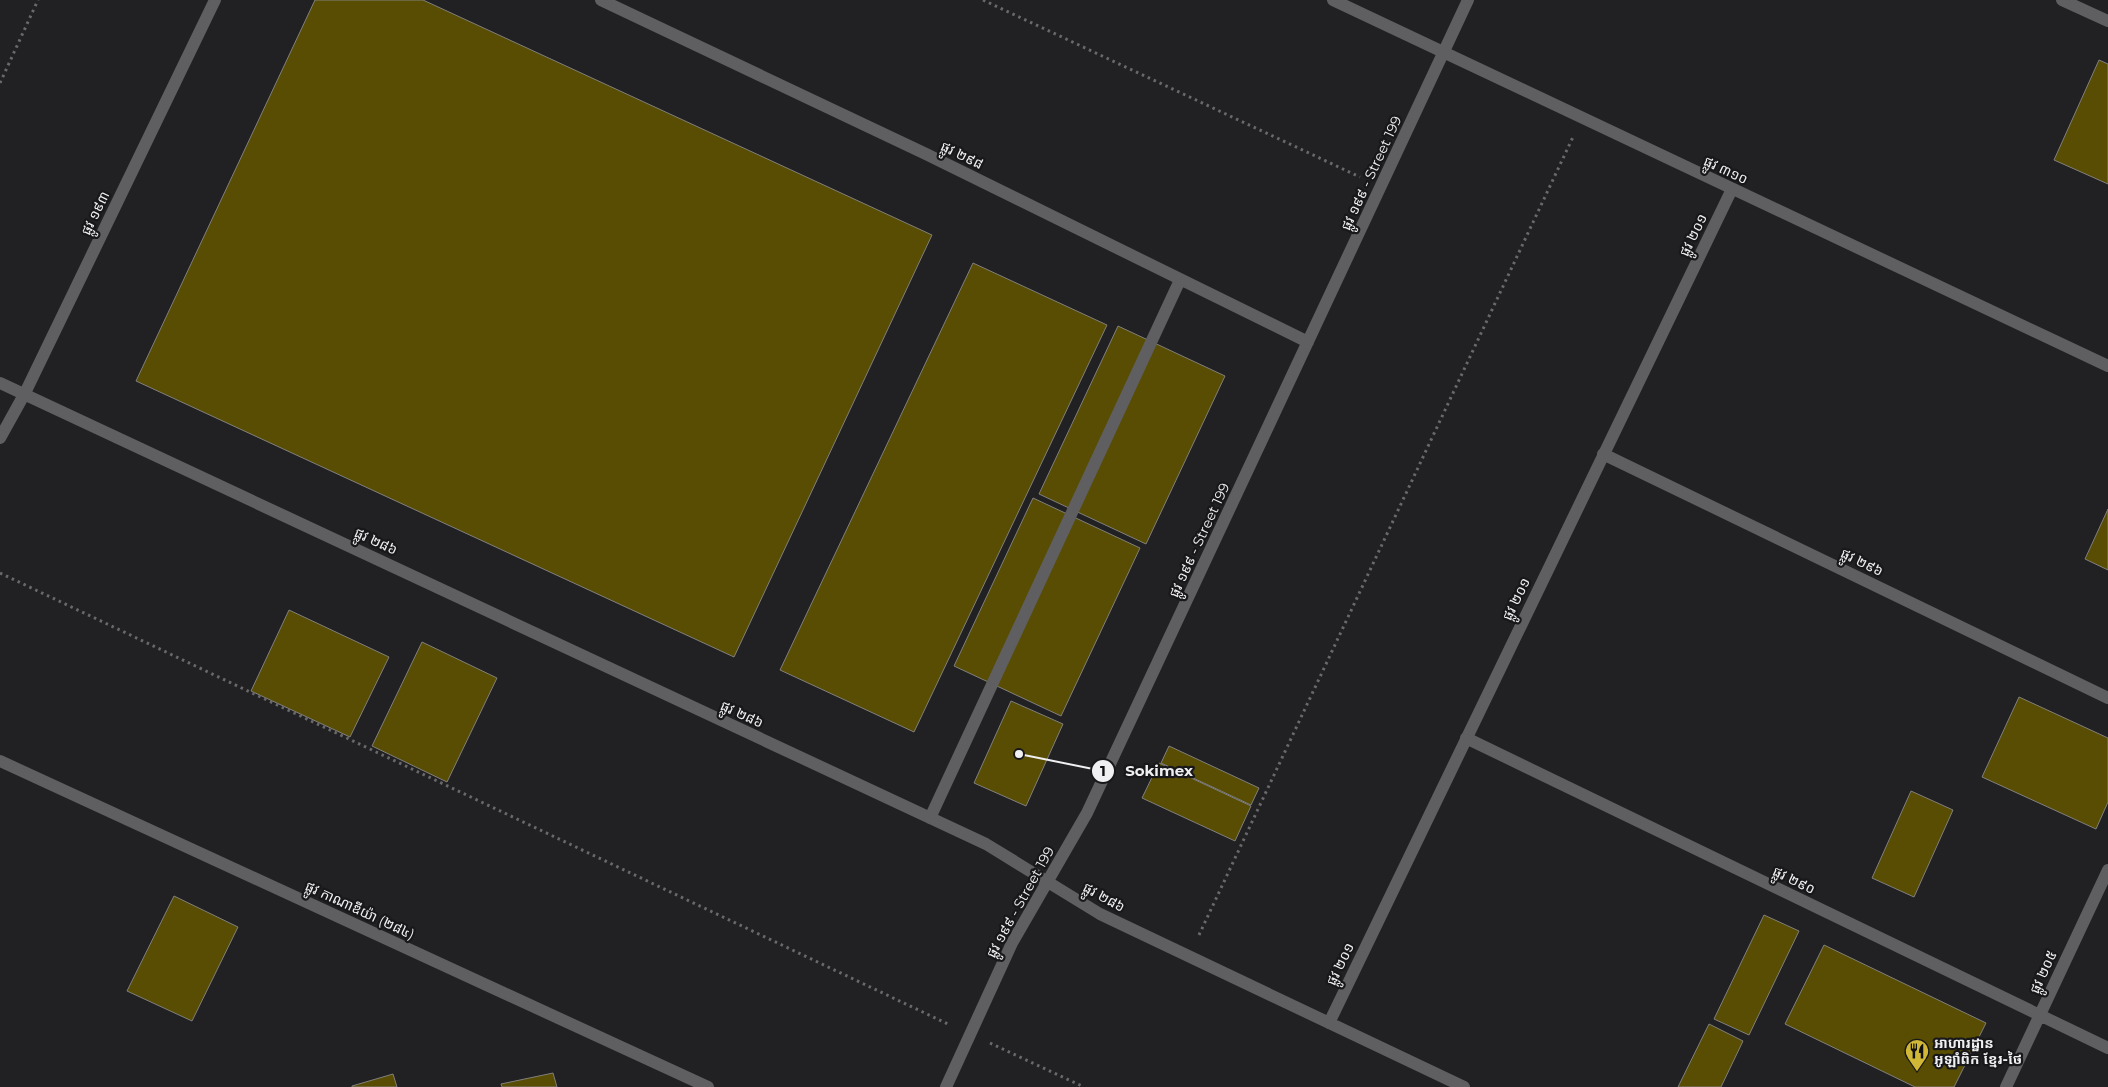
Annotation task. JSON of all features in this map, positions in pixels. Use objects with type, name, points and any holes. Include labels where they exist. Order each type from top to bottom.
[{"type":"street","name":"ផ្លូវ ១៩៣","points":[[0,438],[25,393],[215,0]]},
{"type":"street","name":"ផ្លូវ ២៩៨","points":[[601,0],[917,150],[1308,342]]},
{"type":"street","name":"ផ្លូវ ៣១០","points":[[1333,0],[2108,366]]},
{"type":"street","name":"ផ្លូវ ១៩៩ - Street 199","points":[[946,1087],[1012,943],[1087,813],[1468,0]]},
{"type":"street","points":[[2062,0],[2108,21]]},
{"type":"street","name":"ផ្លូវ ២០១","points":[[1329,1023],[1732,189]]},
{"type":"street","points":[[930,818],[1180,280]]},
{"type":"street","name":"ផ្លូវ ២៨៦","points":[[0,383],[25,393],[986,844],[1100,914],[1464,1087]]},
{"type":"street","name":"ផ្លូវ ២៩៦","points":[[1603,454],[2108,698]]},
{"type":"street","name":"ផ្លូវ ២៩០","points":[[1466,738],[2108,1048]]},
{"type":"street","name":"ផ្លូវ កាណាឌីយ៉ា (២៨៤)","points":[[0,761],[708,1087]]},
{"type":"street","name":"ផ្លូវ ២០៥","points":[[2006,1087],[2108,870]]},
{"type":"path","points":[[0,83],[38,0]]},
{"type":"path","points":[[983,0],[1380,187]]},
{"type":"path","points":[[1189,956],[1582,118]]},
{"type":"path","points":[[0,573],[1084,1087]]},
{"type":"building","points":[[315,0],[423,0],[932,235],[734,657],[136,381]]},
{"type":"building","points":[[2099,60],[2108,64],[2108,184],[2054,160]]},
{"type":"building","points":[[973,263],[1107,325],[914,732],[780,670]]},
{"type":"building","points":[[1118,326],[1225,376],[1146,544],[1039,494]]},
{"type":"building","points":[[1033,498],[1140,548],[1061,716],[954,666]]},
{"type":"building","points":[[2108,509],[2108,570],[2085,559]]},
{"type":"building","points":[[289,610],[389,657],[350,737],[251,691]]},
{"type":"building","points":[[422,642],[497,678],[447,782],[372,746]]},
{"type":"building","points":[[2019,697],[2108,738],[2108,802],[2096,829],[1982,777]]},
{"type":"building","points":[[1011,701],[1063,724],[1026,806],[974,783]]},
{"type":"building","points":[[1169,746],[1259,788],[1251,805],[1161,763]]},
{"type":"building","points":[[1159,763],[1251,806],[1235,841],[1142,798]]},
{"type":"building","points":[[1911,791],[1953,810],[1914,897],[1872,878]]},
{"type":"building","points":[[174,896],[238,927],[192,1021],[127,991]]},
{"type":"building","points":[[1764,915],[1799,931],[1749,1035],[1714,1019]]},
{"type":"building","points":[[1824,945],[1986,1023],[1954,1087],[1915,1087],[1785,1024]]},
{"type":"building","points":[[1709,1024],[1743,1041],[1721,1087],[1678,1087]]},
{"type":"building","points":[[553,1073],[557,1087],[502,1087],[501,1084]]},
{"type":"building","points":[[393,1074],[397,1087],[352,1087],[352,1086]]},
{"type":"place","name":"Sokimex","points":[[1019,754]]},
{"type":"place","name":"អាហារដ្ឋាន អូឡាំពិក ខ្មែរ-ថៃ","points":[[1917,1072]]}]
